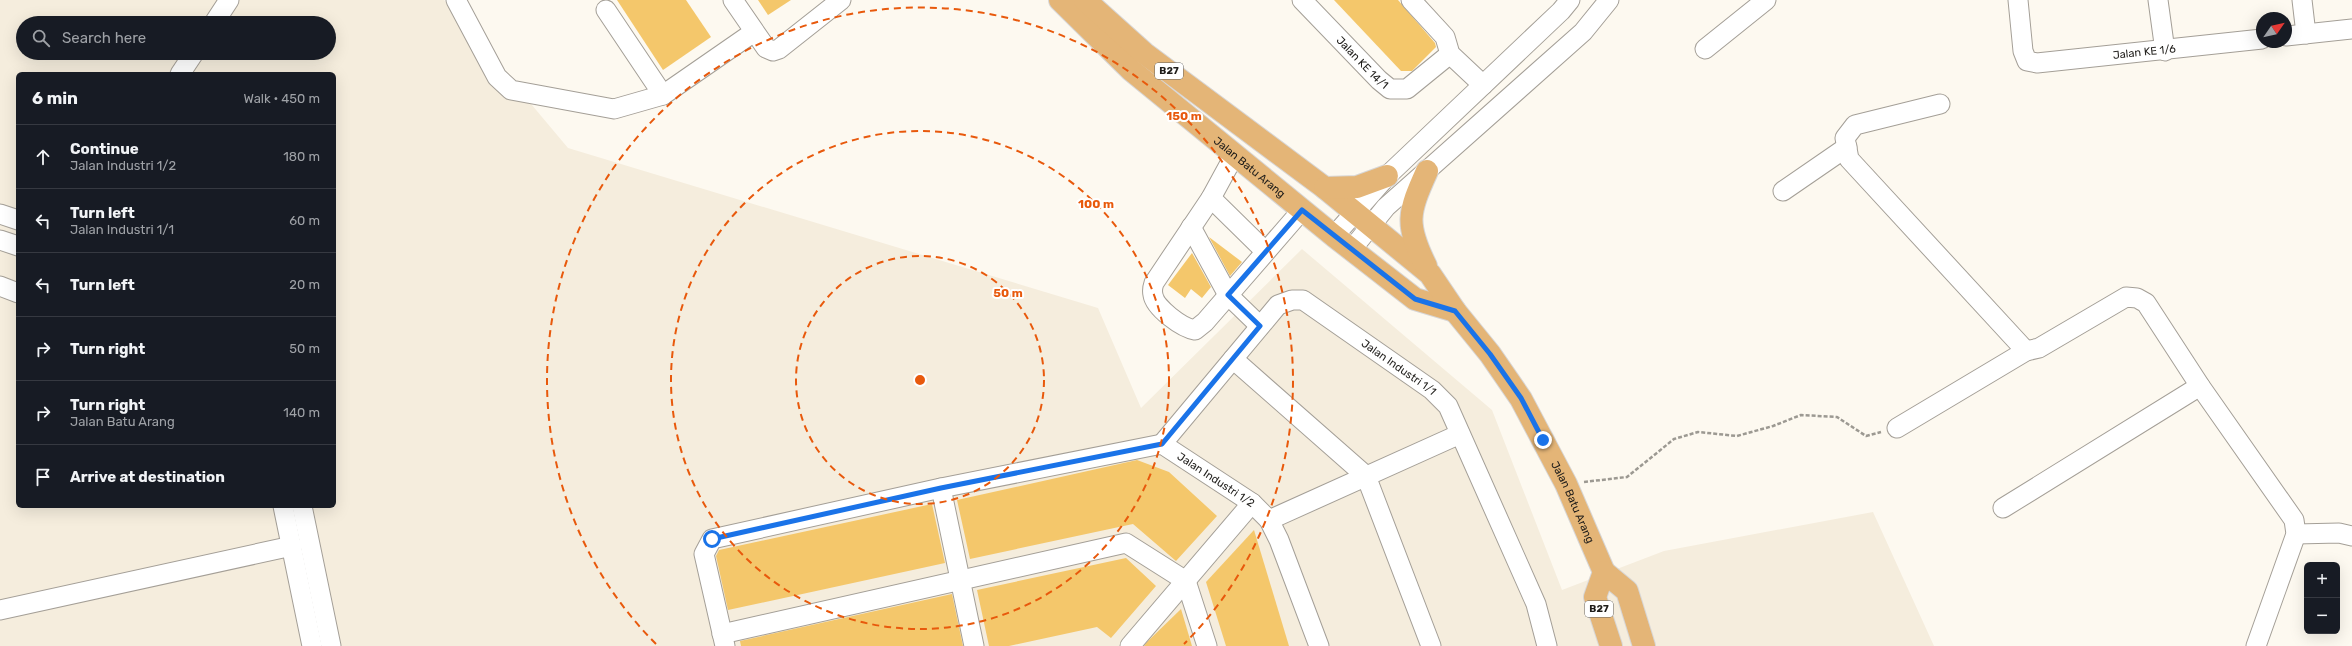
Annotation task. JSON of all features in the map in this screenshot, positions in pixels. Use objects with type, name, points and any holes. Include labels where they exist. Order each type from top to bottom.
[{"type":"main road","name":"Jalan Batu Arang","points":[[1060,0],[1131,70],[1334,236],[1415,299],[1455,311]]},
{"type":"main road","name":"Jalan Batu Arang","points":[[1085,0],[1144,53],[1355,211],[1430,274],[1455,311],[1490,354],[1521,398],[1566,484],[1604,572]]},
{"type":"main road","points":[[1427,171],[1413,200],[1411,219],[1413,240],[1430,274]]},
{"type":"main road","points":[[1325,188],[1357,188],[1387,176]]},
{"type":"main road","points":[[1604,572],[1627,591],[1644,646]]},
{"type":"main road","name":"B27","points":[[1604,572],[1595,597],[1610,646]]},
{"type":"street","points":[[219,16],[229,0]]},
{"type":"street","points":[[456,0],[497,77],[511,90],[614,109],[663,95],[754,32]]},
{"type":"street","points":[[733,0],[766,48],[773,51],[779,49],[841,0]]},
{"type":"street","name":"Jalan KE 14/1","points":[[1302,0],[1379,80],[1390,89],[1406,89],[1450,54]]},
{"type":"street","points":[[1411,0],[1445,37],[1450,54],[1483,85]]},
{"type":"street","points":[[1334,236],[1387,176],[1561,11],[1570,0]]},
{"type":"street","points":[[1352,249],[1386,208],[1583,32],[1609,0]]},
{"type":"street","points":[[1706,49],[1766,0]]},
{"type":"street","name":"Jalan KE 1/6","points":[[2018,0],[2023,51],[2027,61],[2037,63],[2165,51],[2256,40]]},
{"type":"street","points":[[2158,0],[2165,51]]},
{"type":"street","points":[[2302,0],[2306,34]]},
{"type":"street","points":[[606,10],[663,95]]},
{"type":"street","points":[[2292,35],[2352,29]]},
{"type":"street","points":[[181,72],[189,60]]},
{"type":"street","points":[[1940,104],[1855,125],[1845,138],[1849,159],[2026,351]]},
{"type":"street","points":[[1783,191],[1847,147]]},
{"type":"street","points":[[1235,154],[1211,198],[1154,283],[1152,294],[1156,304],[1186,329],[1195,330],[1205,322],[1302,210]]},
{"type":"street","points":[[1211,198],[1265,251]]},
{"type":"street","points":[[0,214],[16,219]]},
{"type":"street","points":[[1191,227],[1228,295],[1260,326]]},
{"type":"street","points":[[0,240],[16,245]]},
{"type":"street","points":[[0,286],[16,292]]},
{"type":"street","points":[[1897,428],[2026,351],[2039,348],[2126,297],[2137,298],[2146,303],[2200,386],[2294,520],[2296,534],[2256,646]]},
{"type":"street","name":"Jalan Industri 1/1","points":[[1162,444],[1278,305],[1292,300],[1302,300],[1432,390],[1448,406],[1536,604],[1547,646]]},
{"type":"street","points":[[1233,359],[1366,476],[1431,646]]},
{"type":"street","points":[[2004,508],[2200,386]]},
{"type":"street","points":[[1269,520],[1460,434]]},
{"type":"street","points":[[1162,444],[941,488],[712,539],[704,554],[723,640],[960,580],[1126,543],[1186,581],[1207,646]]},
{"type":"street","name":"Jalan Industri 1/2","points":[[1162,444],[1252,503],[1269,520],[1279,540],[1319,646]]},
{"type":"street","points":[[941,488],[974,646]]},
{"type":"street","points":[[1130,646],[1252,503]]},
{"type":"street","points":[[284,508],[312,646]]},
{"type":"street","points":[[302,508],[331,646]]},
{"type":"street","points":[[2296,534],[2332,533],[2352,536]]},
{"type":"street","points":[[0,610],[292,546]]},
{"type":"path","points":[[1566,484],[1627,477],[1674,439],[1698,432],[1737,436],[1773,426],[1802,415],[1837,417],[1866,436],[1897,428]]},
{"type":"shaded area","points":[[0,0],[444,0],[568,148],[1098,308],[1141,408],[1302,249],[1492,410],[1562,590],[1664,551],[1873,512],[1934,646],[0,646]]},
{"type":"building","points":[[617,0],[686,0],[711,37],[663,70]]},
{"type":"building","points":[[758,0],[791,0],[768,15]]},
{"type":"building","points":[[1334,0],[1398,0],[1435,43],[1436,47],[1412,71],[1401,71]]},
{"type":"building","points":[[1209,237],[1242,262],[1230,276]]},
{"type":"building","points":[[1192,253],[1211,287],[1202,298],[1191,289],[1185,298],[1168,285]]},
{"type":"building","points":[[1137,460],[1169,472],[1217,516],[1176,561],[1133,524],[970,559],[957,500]]},
{"type":"building","points":[[932,504],[945,563],[728,610],[716,556],[719,550]]},
{"type":"building","points":[[1254,530],[1289,646],[1226,646],[1206,582]]},
{"type":"building","points":[[1126,558],[1156,586],[1111,638],[1097,627],[1009,646],[989,646],[977,590]]},
{"type":"building","points":[[952,594],[963,646],[741,646],[740,641]]},
{"type":"building","points":[[1181,609],[1192,646],[1144,646],[1147,642]]},
{"type":"route","points":[[712,539],[941,488],[1162,444],[1260,326],[1228,295],[1302,210],[1415,299],[1455,311],[1490,354],[1521,398],[1543,440]]}]
